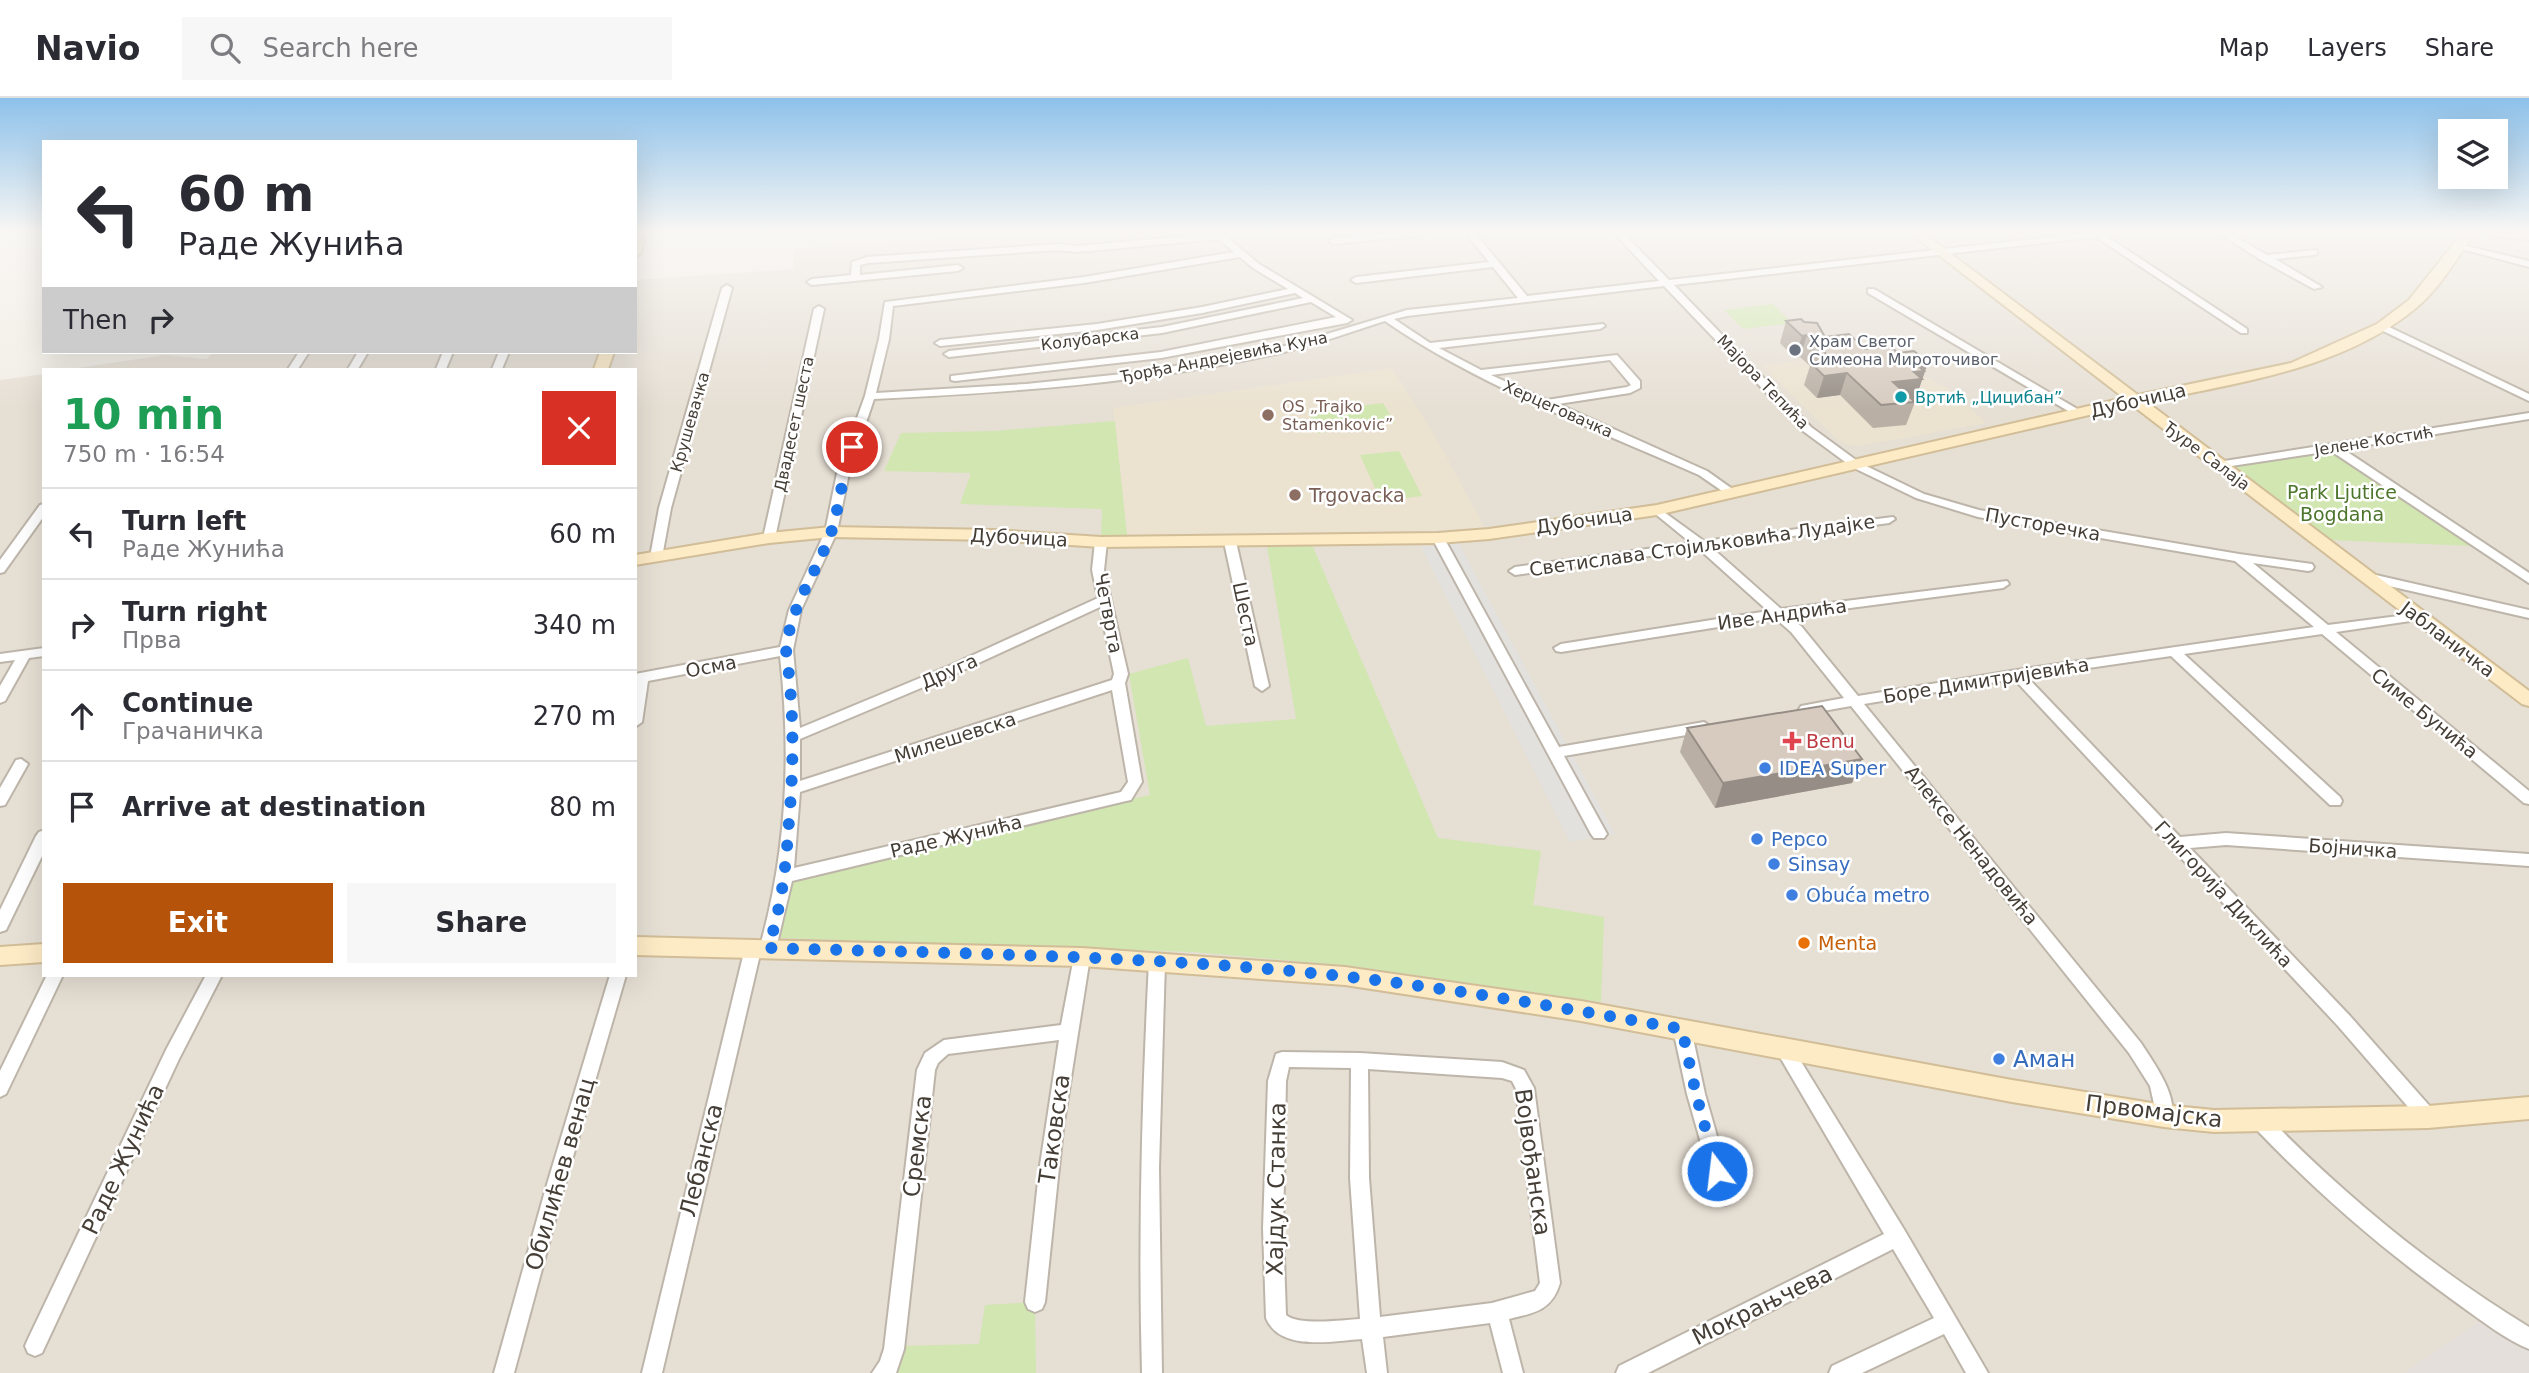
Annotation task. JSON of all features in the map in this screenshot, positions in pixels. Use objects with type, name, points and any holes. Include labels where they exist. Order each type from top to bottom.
[{"type":"street","name":"Крушевачка","points":[[656,557],[665,508],[726,292]]},
{"type":"street","name":"Лебанска","points":[[652,1373],[761,948],[786,876],[793,736],[786,650],[795,610],[831,532],[843,473],[870,396],[884,339],[889,304],[991,292]]},
{"type":"street","points":[[940,343],[1135,321],[1288,292]]},
{"type":"street","points":[[1299,292],[1343,319]]},
{"type":"street","points":[[1518,292],[1524,299]]},
{"type":"street","name":"Ђорђа Андрејевића Куна","points":[[870,396],[1035,387],[1181,369],[1323,339],[1407,313],[1596,292]]},
{"type":"street","points":[[1658,292],[1684,300],[1685,292]]},
{"type":"street","name":"Мајора Тепића","points":[[1675,292],[1807,429],[1856,465]]},
{"type":"street","points":[[1872,292],[2079,413]]},
{"type":"street","name":"Ђуре Салаја","points":[[1992,292],[2367,577]]},
{"type":"street","points":[[2184,292],[2244,331]]},
{"type":"street","name":"Дубочица","points":[[637,560],[769,538],[831,532],[993,535],[1101,542],[1438,538],[1489,534],[1657,510],[2134,400],[2295,366],[2316,359],[2382,327],[2414,303],[2423,292]]},
{"type":"street","name":"Колубарска","points":[[949,354],[1162,330],[1312,299]]},
{"type":"street","name":"Двадесет шеста","points":[[769,538],[819,309]]},
{"type":"street","name":"Херцеговачка","points":[[1387,318],[1428,346],[1479,373],[1703,473],[1732,493]]},
{"type":"street","points":[[955,378],[1124,360],[1248,339],[1343,319],[1369,323]]},
{"type":"street","points":[[1428,346],[1600,326]]},
{"type":"street","points":[[2382,327],[2529,398]]},
{"type":"street","points":[[1479,373],[1613,357],[1636,383],[1634,388],[1545,403]]},
{"type":"street","name":"Јелене Костић","points":[[2218,464],[2529,416]]},
{"type":"street","points":[[2333,447],[2529,579]]},
{"type":"street","name":"Пусторечка","points":[[1856,465],[1920,496],[1978,513],[2239,558],[2308,567]]},
{"type":"street","points":[[0,569],[42,510]]},
{"type":"street","name":"Алексе Ненадовића","points":[[1657,510],[1779,613],[1856,701],[2135,1048],[2158,1084],[2164,1115]]},
{"type":"street","name":"Светислава Стојиљковића Лудајке","points":[[1516,571],[1889,519]]},
{"type":"street","points":[[1438,538],[1599,834]]},
{"type":"street","name":"Четврта","points":[[1101,542],[1098,569],[1121,674],[1118,683],[1135,782],[1126,796]]},
{"type":"street","name":"Шеста","points":[[1230,542],[1262,686]]},
{"type":"street","points":[[2239,558],[2322,628]]},
{"type":"street","points":[[2367,577],[2529,614]]},
{"type":"street","name":"Јабланичка","points":[[2367,577],[2529,701]]},
{"type":"street","name":"Иве Андрића","points":[[1561,648],[1779,613],[2003,584]]},
{"type":"street","name":"Друга","points":[[793,736],[874,704],[1103,601]]},
{"type":"street","name":"Боре Димитријевића","points":[[1787,713],[2017,674],[2417,615]]},
{"type":"street","name":"Симе Бунића","points":[[2322,628],[2529,799]]},
{"type":"street","name":"Осма","points":[[639,678],[786,650]]},
{"type":"street","points":[[2174,651],[2335,801]]},
{"type":"street","points":[[0,658],[42,652]]},
{"type":"street","points":[[0,698],[24,656]]},
{"type":"street","name":"Глигорија Диклића","points":[[2017,674],[2344,1021],[2428,1117]]},
{"type":"street","points":[[637,700],[639,678]]},
{"type":"street","name":"Милешевска","points":[[792,789],[1118,683]]},
{"type":"street","points":[[1555,753],[1721,724]]},
{"type":"street","points":[[0,801],[21,764]]},
{"type":"street","name":"Раде Жунића","points":[[786,876],[1126,796]]},
{"type":"street","name":"Бојничка","points":[[2177,843],[2226,839],[2529,860]]},
{"type":"street","points":[[0,926],[42,840]]},
{"type":"street","points":[[637,946],[1082,957],[1289,971],[1410,984],[1783,1047],[1976,1372]]},
{"type":"street","points":[[0,956],[42,953]]},
{"type":"street","name":"Таковска","points":[[1035,1302],[1042,1211],[1068,1032],[1082,957]]},
{"type":"street","points":[[1152,1373],[1149,1232],[1151,1081],[1157,962]]},
{"type":"street","points":[[0,1089],[54,977]]},
{"type":"street","name":"Раде Жунића","points":[[35,1346],[172,1055],[213,977]]},
{"type":"street","name":"Обилићев венац","points":[[505,1373],[554,1191],[617,977]]},
{"type":"street","points":[[1682,1029],[1696,1094],[1724,1196]]},
{"type":"street","name":"Сремска","points":[[882,1373],[888,1368],[894,1349],[926,1070],[932,1058],[944,1047],[1068,1032]]},
{"type":"street","name":"Првомајска","points":[[1783,1047],[2164,1115],[2261,1122],[2428,1117],[2529,1108]]},
{"type":"street","name":"Војвођанска","points":[[1282,1059],[1502,1070],[1518,1075],[1525,1088],[1550,1283],[1546,1294],[1538,1302],[1497,1311]]},
{"type":"street","name":"Хајдук Станка","points":[[1282,1059],[1278,1081],[1273,1228],[1276,1318],[1281,1325],[1290,1329],[1371,1329]]},
{"type":"street","points":[[1360,1061],[1360,1171],[1371,1329],[1377,1373]]},
{"type":"street","points":[[2261,1122],[2283,1146],[2404,1252],[2488,1315],[2529,1339]]},
{"type":"street","name":"Мокрањчева","points":[[1626,1373],[1898,1237]]},
{"type":"street","points":[[1371,1329],[1497,1311],[1513,1373]]},
{"type":"street","points":[[1839,1373],[1948,1322]]},
{"type":"shaded area","points":[[637,292],[2529,292],[2529,1373],[0,1373],[0,380],[42,374],[42,977],[637,977],[637,368],[78,368],[165,355],[207,359],[211,354],[637,354]]},
{"type":"shaded area","points":[[1873,351],[1947,388],[1987,423],[1859,446],[1846,444],[1839,441],[1762,366]]},
{"type":"shaded area","name":"Trgovacka","points":[[1392,368],[1434,434],[1485,528],[1127,536],[1113,408]]},
{"type":"shaded area","points":[[1458,542],[1615,834],[1570,842],[1421,547]]},
{"type":"shaded area","points":[[2488,1315],[2529,1339],[2529,1373],[2404,1373]]},
{"type":"green space","points":[[1773,304],[1792,323],[1743,329],[1724,310]]},
{"type":"green space","points":[[1383,403],[1395,423],[1318,433],[1308,412]]},
{"type":"green space","points":[[1115,421],[1127,536],[1101,537],[1102,509],[960,504],[971,473],[884,471],[901,433],[995,431]]},
{"type":"green space","name":"Park Ljutice Bogdana","points":[[2332,450],[2473,546],[2329,540],[2232,466]]},
{"type":"green space","points":[[1399,451],[1422,496],[1381,501],[1360,455]]},
{"type":"green space","points":[[1266,540],[1310,540],[1438,838],[1541,851],[1533,905],[1604,917],[1601,1002],[1352,966],[1194,952],[781,938],[786,876],[1150,795],[1129,674],[1188,658],[1206,726],[1296,719]]},
{"type":"green space","points":[[1035,1302],[1036,1373],[894,1373],[899,1346],[979,1344],[985,1305]]},
{"type":"building","points":[[1801,319],[1804,322],[1817,323],[1825,337],[1849,334],[1865,349],[1890,346],[1898,353],[1914,351],[1928,363],[1917,365],[1924,371],[1914,372],[1922,379],[1893,382],[1915,402],[1881,405],[1847,373],[1824,376],[1811,363],[1830,358],[1807,335],[1802,336],[1786,321]]},
{"type":"building","points":[[1822,706],[1862,759],[1723,783],[1687,728]]},
{"type":"place","name":"Храм Светог Симеона Мироточивог","points":[[1795,350]]},
{"type":"place","name":"Вртић „Цицибан”","points":[[1901,397]]},
{"type":"place","name":"OS „Trajko Stamenkovic”","points":[[1268,415]]},
{"type":"place","name":"Trgovacka","points":[[1295,495]]},
{"type":"place","name":"Benu","points":[[1792,741]]},
{"type":"place","name":"IDEA Super","points":[[1765,768]]},
{"type":"place","name":"Pepco","points":[[1757,839]]},
{"type":"place","name":"Sinsay","points":[[1774,864]]},
{"type":"place","name":"Obuća metro","points":[[1792,895]]},
{"type":"place","name":"Menta","points":[[1804,943]]},
{"type":"place","name":"Аман","points":[[1999,1059]]},
{"type":"route","points":[[852,447],[843,473],[831,532],[795,610],[787,636],[793,736],[789,849],[786,876],[768,948],[1082,957],[1289,971],[1410,984],[1682,1029],[1717,1171]]}]
